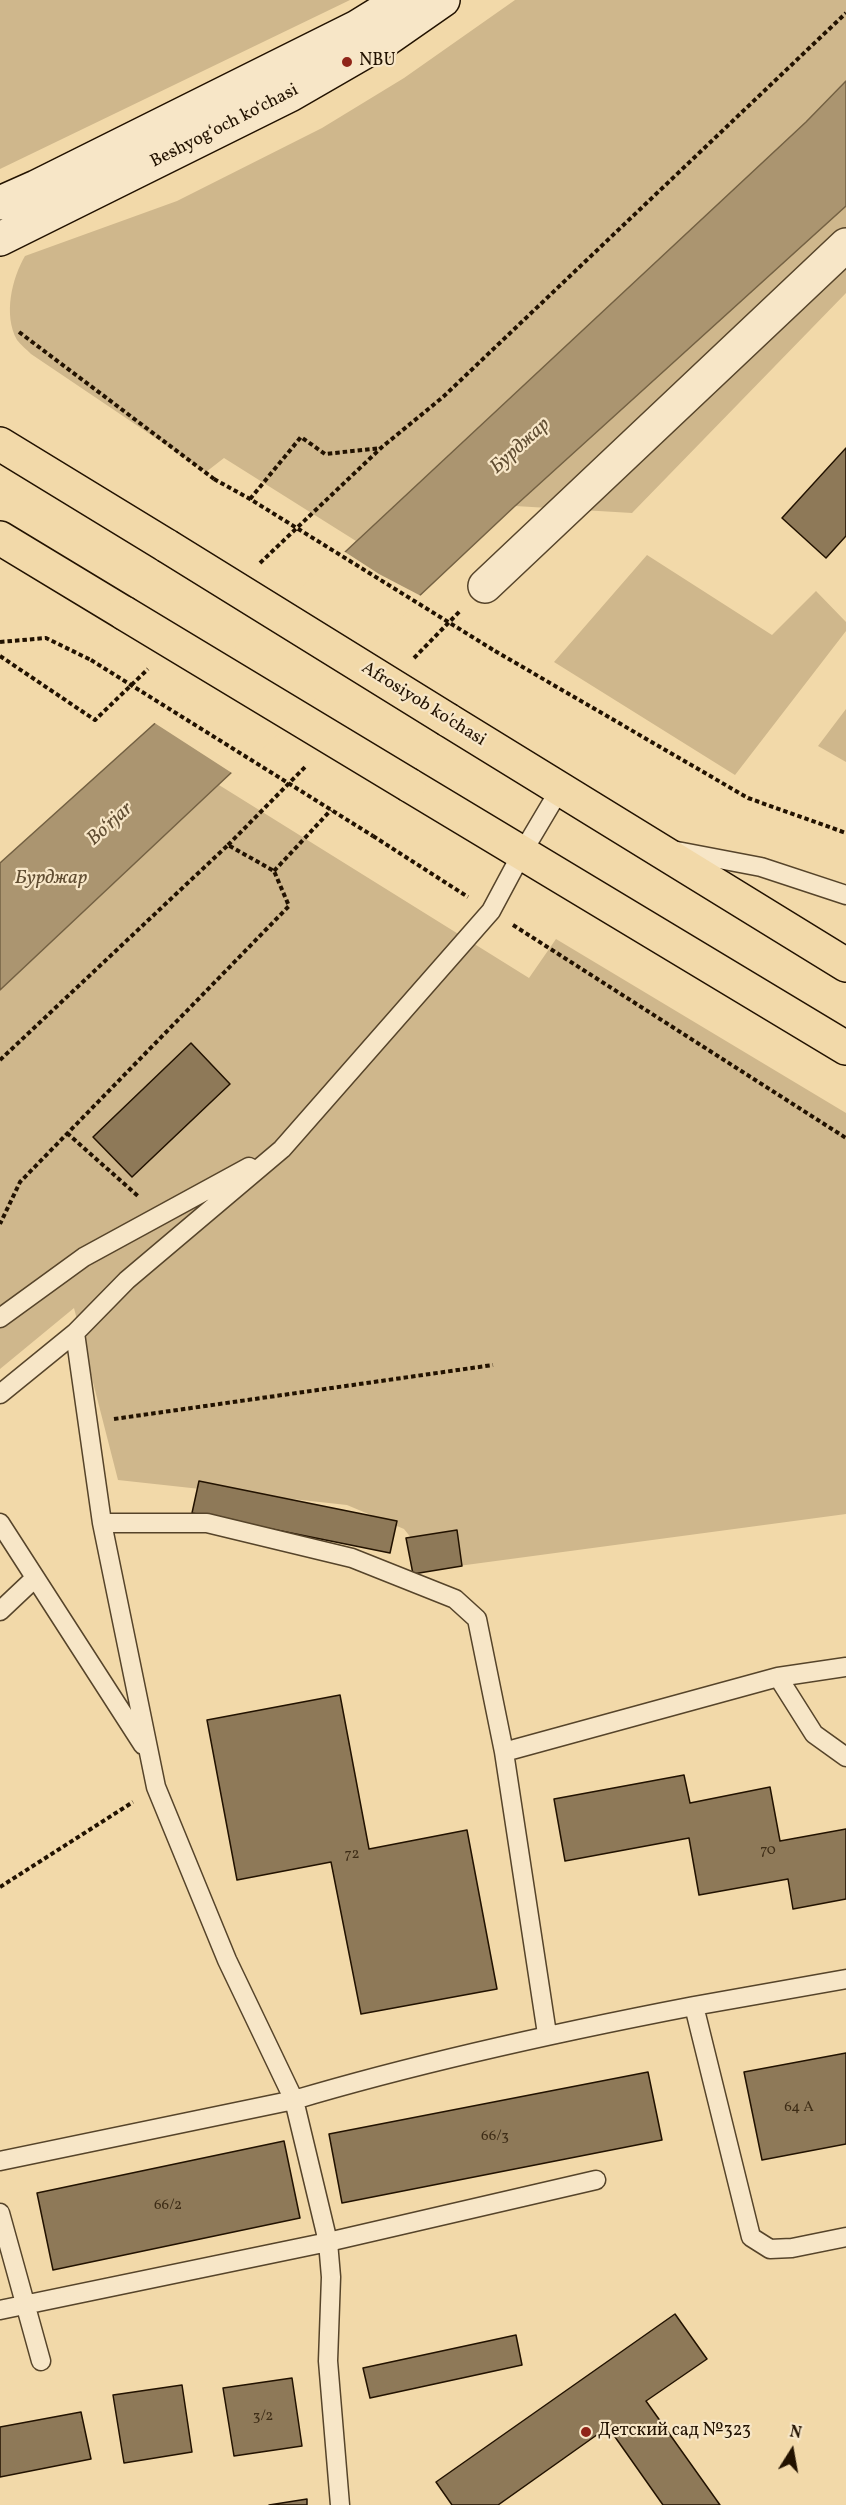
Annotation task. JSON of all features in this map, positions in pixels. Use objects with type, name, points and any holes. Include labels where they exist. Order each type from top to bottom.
[{"type":"main road","name":"Afrosiyob ko'chasi","points":[[0,444],[846,965]]},
{"type":"main road","points":[[0,538],[846,1048]]},
{"type":"street","name":"Beshyogʻoch koʻchasi","points":[[0,203],[346,33],[401,0]]},
{"type":"street","name":"Beshyogʻoch koʻchasi","points":[[0,239],[290,95],[387,39],[443,0]]},
{"type":"street","points":[[485,586],[846,245]]},
{"type":"lane","points":[[0,1394],[75,1333],[128,1280],[282,1149],[491,911],[522,853],[561,789]]},
{"type":"lane","points":[[652,846],[761,867],[846,895]]},
{"type":"lane","points":[[0,1318],[84,1257],[282,1149]]},
{"type":"lane","points":[[75,1333],[102,1523],[156,1787],[227,1960],[294,2100],[328,2242],[331,2277],[328,2361],[340,2505]]},
{"type":"lane","points":[[0,1523],[149,1755]]},
{"type":"lane","points":[[102,1523],[207,1523],[352,1558],[454,1599],[477,1619],[504,1752],[547,2034]]},
{"type":"lane","points":[[0,1611],[35,1578]]},
{"type":"lane","points":[[504,1752],[778,1677],[846,1667]]},
{"type":"lane","points":[[778,1677],[814,1734],[846,1757]]},
{"type":"lane","points":[[0,2161],[294,2100],[412,2067],[547,2034],[846,1978]]},
{"type":"lane","points":[[694,2006],[751,2237],[770,2249],[792,2248],[846,2237]]},
{"type":"lane","points":[[0,2310],[328,2242],[596,2180]]},
{"type":"lane","points":[[0,2213],[41,2361]]},
{"type":"path","points":[[250,499],[301,437],[325,454],[382,447],[443,397],[846,13]]},
{"type":"path","points":[[19,332],[214,478],[495,651],[748,798],[846,833]]},
{"type":"path","points":[[0,642],[46,638],[91,660],[332,810],[846,1138]]},
{"type":"path","points":[[0,656],[95,720]]},
{"type":"path","points":[[274,871],[332,810]]},
{"type":"path","points":[[0,1060],[228,845],[274,871],[289,906],[20,1182],[0,1224]]},
{"type":"path","points":[[67,1133],[160,1216]]},
{"type":"path","points":[[87,1423],[493,1365]]},
{"type":"path","points":[[0,1887],[156,1787]]},
{"type":"shaded area","points":[[0,0],[350,0],[0,169]]},
{"type":"shaded area","points":[[515,0],[846,0],[846,81],[806,122],[356,541],[224,458],[206,472],[31,354],[17,340],[11,319],[11,297],[16,275],[25,256],[177,201],[322,128],[404,78]]},
{"type":"shaded area","points":[[846,206],[846,293],[632,513],[515,506]]},
{"type":"shaded area","points":[[647,555],[772,635],[816,591],[846,622],[846,631],[735,775],[554,662]]},
{"type":"shaded area","points":[[846,709],[846,762],[818,746]]},
{"type":"shaded area","points":[[219,785],[529,978],[556,939],[846,1113],[846,1514],[436,1569],[404,1529],[347,1505],[118,1480],[74,1308],[0,1369],[0,990]]},
{"type":"water","name":"Бурджар","points":[[846,81],[846,206],[515,506],[0,990],[0,863],[345,552],[806,122]]},
{"type":"pier","points":[[342,550],[379,574],[423,597],[235,775],[153,722]]},
{"type":"building","points":[[846,448],[846,536],[826,558],[782,518]]},
{"type":"building","points":[[191,1043],[230,1084],[132,1177],[93,1137]]},
{"type":"building","points":[[199,1481],[397,1521],[390,1553],[192,1513]]},
{"type":"building","points":[[457,1530],[462,1566],[413,1574],[406,1538]]},
{"type":"building","points":[[340,1695],[369,1849],[467,1830],[497,1989],[361,2014],[331,1862],[237,1880],[207,1720]]},
{"type":"building","points":[[684,1775],[690,1803],[770,1787],[780,1841],[846,1829],[846,1899],[793,1909],[788,1879],[699,1895],[689,1838],[565,1861],[554,1799]]},
{"type":"building","points":[[846,2053],[846,2144],[762,2160],[744,2072]]},
{"type":"building","points":[[648,2072],[662,2140],[342,2203],[329,2134]]},
{"type":"building","points":[[284,2141],[300,2218],[53,2270],[37,2193]]},
{"type":"building","points":[[675,2314],[707,2359],[646,2401],[720,2505],[663,2505],[608,2427],[498,2505],[452,2505],[436,2482]]},
{"type":"building","points":[[516,2335],[522,2365],[370,2398],[363,2368]]},
{"type":"building","points":[[292,2378],[302,2446],[234,2456],[223,2388]]},
{"type":"building","points":[[182,2385],[192,2452],[124,2463],[113,2395]]},
{"type":"building","points":[[81,2412],[91,2459],[0,2477],[0,2427]]},
{"type":"building","points":[[307,2499],[307,2505],[269,2505]]},
{"type":"place","name":"NBU","points":[[347,62]]},
{"type":"place","name":"Детский сад №323","points":[[586,2432]]},
{"type":"water label","name":"Bo‘rjar","points":[[111,825]]}]
